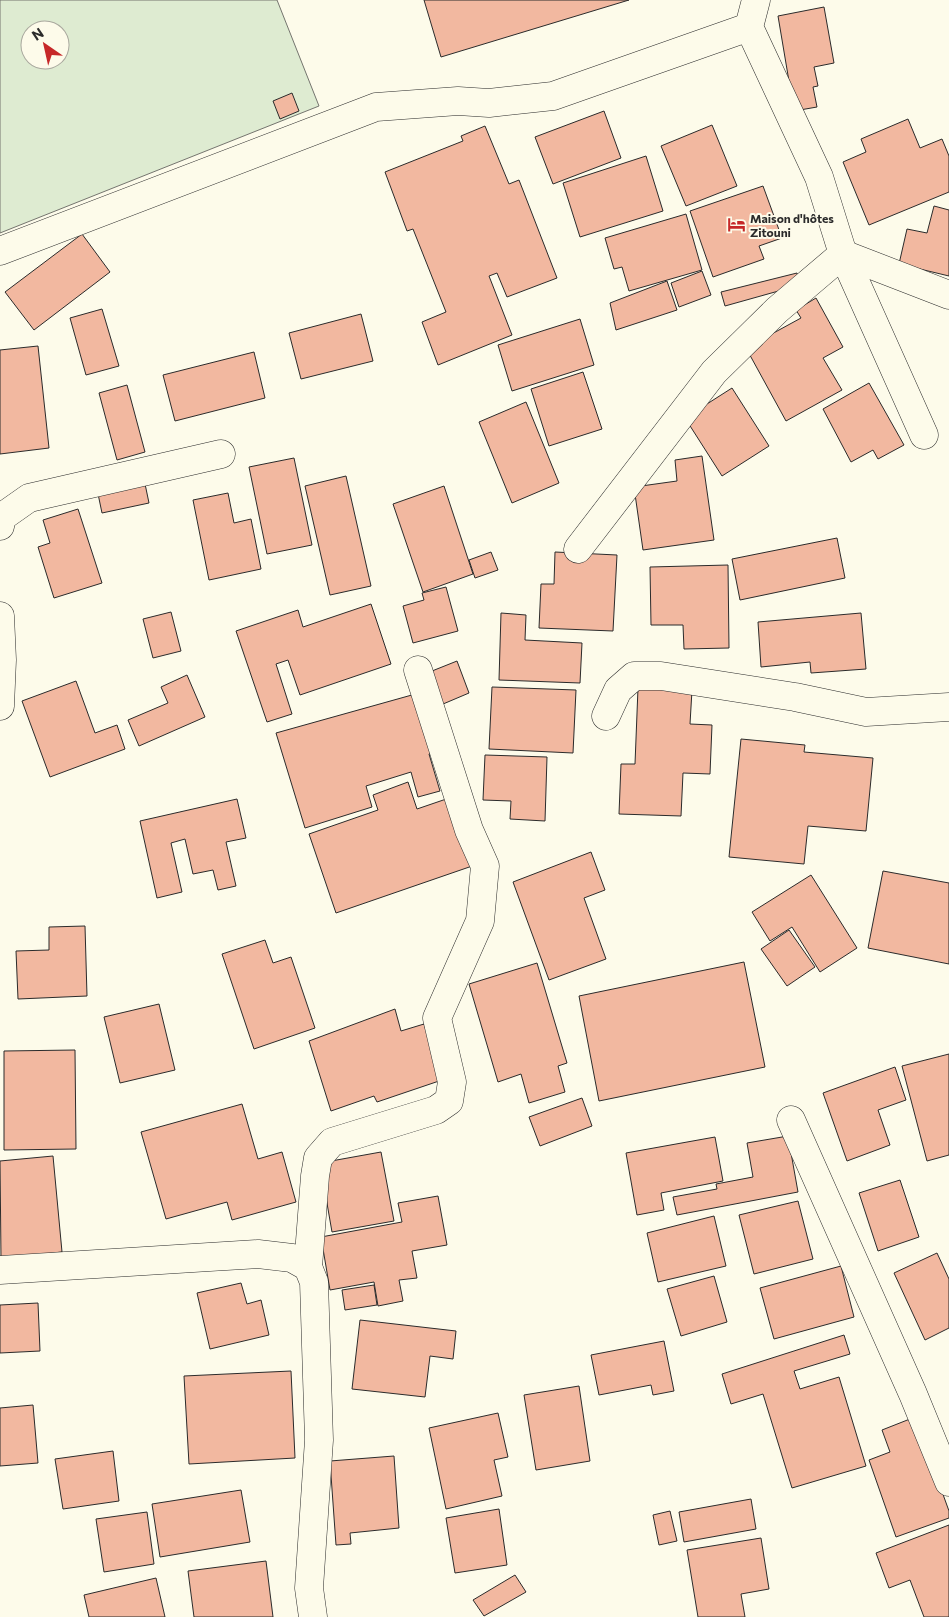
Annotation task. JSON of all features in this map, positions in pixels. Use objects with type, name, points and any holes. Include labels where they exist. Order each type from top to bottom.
[{"type":"street","points":[[756,0],[749,27],[819,177],[843,254],[924,435]]},
{"type":"street","points":[[0,251],[376,107],[458,101],[489,103],[553,96],[749,27]]},
{"type":"street","points":[[843,254],[949,295]]},
{"type":"street","points":[[578,549],[714,372],[777,310],[843,254]]},
{"type":"street","points":[[0,526],[2,517],[29,498],[221,454]]},
{"type":"street","points":[[0,616],[0,706]]},
{"type":"street","points":[[313,1617],[309,1588],[319,1440],[314,1282],[308,1267],[314,1176],[318,1158],[332,1142],[436,1110],[449,1101],[452,1082],[437,1018],[480,921],[485,866],[469,830],[418,670]]},
{"type":"street","points":[[606,716],[618,690],[634,676],[661,676],[795,697],[866,712],[949,707]]},
{"type":"street","points":[[791,1120],[913,1394],[949,1482]]},
{"type":"street","points":[[0,1270],[258,1254],[292,1258],[308,1267]]},
{"type":"green space","points":[[0,0],[277,0],[319,106],[0,233]]},
{"type":"building","points":[[424,0],[629,0],[441,57]]},
{"type":"building","points":[[824,7],[834,63],[814,67],[818,86],[813,87],[817,107],[794,111],[778,16]]},
{"type":"building","points":[[292,93],[299,111],[280,119],[273,101]]},
{"type":"building","points":[[604,111],[621,158],[553,184],[535,137]]},
{"type":"building","points":[[908,119],[920,148],[942,139],[949,156],[949,192],[869,225],[843,162],[866,152],[861,139]]},
{"type":"building","points":[[712,125],[737,186],[686,206],[661,146]]},
{"type":"building","points":[[485,126],[509,184],[519,180],[557,278],[507,297],[497,273],[489,276],[512,335],[438,365],[422,322],[446,312],[413,229],[407,231],[385,172],[463,141],[461,136]]},
{"type":"building","points":[[646,156],[663,211],[580,237],[563,183]]},
{"type":"building","name":"Maison d'hôtes Zitouni","points":[[763,186],[782,238],[759,246],[764,259],[713,277],[690,211]]},
{"type":"building","points":[[934,206],[949,210],[949,276],[899,264],[907,229],[927,233]]},
{"type":"building","points":[[686,214],[702,270],[629,291],[622,267],[614,269],[605,238]]},
{"type":"building","points":[[82,234],[110,272],[34,330],[5,292]]},
{"type":"building","points":[[702,271],[711,295],[679,307],[671,283]]},
{"type":"building","points":[[797,273],[800,285],[725,306],[721,292]]},
{"type":"building","points":[[667,281],[677,310],[616,330],[610,303]]},
{"type":"building","points":[[816,298],[843,347],[823,358],[842,390],[786,421],[746,348],[801,318],[796,310]]},
{"type":"building","points":[[102,309],[119,366],[86,375],[70,318]]},
{"type":"building","points":[[361,314],[373,361],[301,379],[289,333]]},
{"type":"building","points":[[580,319],[594,365],[512,391],[498,345]]},
{"type":"building","points":[[38,346],[49,448],[0,454],[0,350]]},
{"type":"building","points":[[254,352],[265,398],[175,421],[163,375]]},
{"type":"building","points":[[583,372],[602,429],[549,446],[531,389]]},
{"type":"building","points":[[869,383],[904,445],[878,459],[873,450],[851,462],[823,409]]},
{"type":"building","points":[[127,385],[145,452],[117,460],[99,393]]},
{"type":"building","points":[[732,388],[769,446],[722,476],[685,418]]},
{"type":"building","points":[[526,402],[559,483],[512,503],[479,422]]},
{"type":"building","points":[[702,456],[714,540],[643,550],[634,487],[677,481],[675,460]]},
{"type":"building","points":[[294,458],[312,545],[267,554],[249,467]]},
{"type":"building","points":[[346,476],[371,586],[330,595],[305,486]]},
{"type":"building","points":[[144,479],[149,503],[102,513],[97,489]]},
{"type":"building","points":[[444,486],[473,574],[423,592],[393,504]]},
{"type":"building","points":[[228,493],[234,523],[251,519],[261,569],[209,580],[193,500]]},
{"type":"building","points":[[78,509],[102,583],[54,598],[38,547],[50,543],[43,520]]},
{"type":"building","points":[[837,538],[845,578],[740,600],[732,559]]},
{"type":"building","points":[[491,552],[498,570],[475,578],[469,560]]},
{"type":"building","points":[[555,552],[617,555],[613,631],[539,628],[541,584],[554,584]]},
{"type":"building","points":[[728,565],[729,648],[684,649],[683,625],[651,625],[650,567]]},
{"type":"building","points":[[446,587],[458,631],[413,643],[403,606],[424,600],[422,593]]},
{"type":"building","points":[[371,604],[391,664],[300,695],[288,660],[276,664],[292,714],[267,722],[236,631],[298,610],[303,627]]},
{"type":"building","points":[[171,612],[181,651],[153,658],[143,619]]},
{"type":"building","points":[[501,613],[526,615],[525,640],[582,643],[580,683],[499,680]]},
{"type":"building","points":[[861,613],[866,669],[811,673],[810,662],[761,667],[758,622]]},
{"type":"building","points":[[457,661],[469,693],[436,707],[422,675]]},
{"type":"building","points":[[187,675],[205,717],[139,746],[128,720],[168,703],[161,687]]},
{"type":"building","points":[[76,681],[95,733],[117,725],[125,749],[50,777],[22,701]]},
{"type":"building","points":[[492,687],[576,690],[573,753],[489,749]]},
{"type":"building","points":[[638,688],[692,690],[690,724],[712,725],[710,774],[683,773],[681,816],[619,814],[621,764],[635,764]]},
{"type":"building","points":[[419,693],[436,751],[429,754],[440,791],[418,797],[411,772],[366,786],[372,807],[305,828],[276,733]]},
{"type":"building","points":[[741,739],[805,745],[804,752],[873,758],[866,831],[808,826],[804,864],[729,857]]},
{"type":"building","points":[[485,755],[547,757],[545,821],[510,819],[511,801],[483,800]]},
{"type":"building","points":[[408,782],[417,809],[455,796],[478,864],[336,913],[309,834],[378,810],[373,795]]},
{"type":"building","points":[[237,799],[246,838],[226,842],[236,886],[218,890],[213,870],[193,874],[185,839],[171,843],[182,892],[157,898],[140,821]]},
{"type":"building","points":[[591,852],[605,890],[584,898],[606,959],[549,980],[513,882]]},
{"type":"building","points":[[883,871],[949,883],[949,964],[868,948]]},
{"type":"building","points":[[811,875],[857,948],[820,972],[792,927],[770,941],[752,912]]},
{"type":"building","points":[[85,926],[87,996],[18,999],[16,951],[49,950],[49,927]]},
{"type":"building","points":[[789,930],[815,967],[787,986],[761,949]]},
{"type":"building","points":[[265,940],[273,963],[291,957],[315,1028],[254,1049],[222,954]]},
{"type":"building","points":[[744,962],[765,1067],[599,1101],[579,996]]},
{"type":"building","points":[[537,963],[567,1063],[558,1066],[565,1092],[529,1103],[521,1074],[498,1082],[469,984]]},
{"type":"building","points":[[159,1004],[175,1070],[120,1083],[104,1017]]},
{"type":"building","points":[[395,1009],[401,1031],[424,1024],[442,1080],[377,1102],[374,1096],[331,1111],[309,1041]]},
{"type":"building","points":[[75,1050],[76,1149],[4,1150],[4,1051]]},
{"type":"building","points":[[949,1054],[949,1155],[927,1161],[902,1066]]},
{"type":"building","points":[[895,1067],[906,1100],[878,1110],[890,1145],[847,1161],[823,1093]]},
{"type":"building","points":[[582,1098],[592,1126],[540,1146],[529,1117]]},
{"type":"building","points":[[242,1104],[258,1159],[282,1152],[296,1202],[232,1220],[227,1202],[166,1219],[141,1132]]},
{"type":"building","points":[[788,1136],[798,1192],[677,1215],[673,1197],[717,1189],[716,1184],[753,1177],[747,1143]]},
{"type":"building","points":[[715,1137],[723,1181],[661,1193],[664,1210],[637,1215],[626,1153]]},
{"type":"building","points":[[381,1152],[394,1221],[332,1232],[320,1163]]},
{"type":"building","points":[[53,1156],[62,1252],[1,1259],[0,1161]]},
{"type":"building","points":[[900,1180],[919,1237],[878,1251],[859,1193]]},
{"type":"building","points":[[438,1196],[447,1245],[412,1251],[417,1278],[399,1280],[403,1301],[378,1306],[374,1282],[330,1290],[321,1237],[402,1222],[398,1203]]},
{"type":"building","points":[[798,1201],[813,1259],[754,1274],[739,1215]]},
{"type":"building","points":[[714,1216],[726,1266],[658,1282],[647,1233]]},
{"type":"building","points":[[937,1253],[949,1279],[949,1328],[925,1340],[894,1273]]},
{"type":"building","points":[[841,1266],[854,1317],[774,1339],[760,1288]]},
{"type":"building","points":[[714,1276],[727,1322],[681,1336],[667,1289]]},
{"type":"building","points":[[241,1283],[247,1304],[261,1300],[269,1335],[210,1349],[197,1293]]},
{"type":"building","points":[[374,1285],[377,1305],[345,1310],[342,1290]]},
{"type":"building","points":[[38,1303],[40,1351],[0,1353],[0,1305]]},
{"type":"building","points":[[360,1320],[456,1331],[453,1359],[430,1356],[425,1397],[352,1389]]},
{"type":"building","points":[[844,1335],[850,1354],[794,1371],[800,1389],[839,1377],[866,1466],[792,1488],[763,1394],[731,1404],[722,1374]]},
{"type":"building","points":[[664,1341],[674,1391],[653,1395],[651,1385],[599,1395],[591,1355]]},
{"type":"building","points":[[291,1371],[295,1458],[189,1464],[184,1376]]},
{"type":"building","points":[[579,1386],[590,1461],[536,1470],[524,1395]]},
{"type":"building","points":[[33,1405],[38,1463],[0,1466],[0,1408]]},
{"type":"building","points":[[498,1413],[508,1457],[494,1460],[502,1496],[446,1509],[429,1428]]},
{"type":"building","points":[[915,1417],[949,1511],[949,1518],[896,1537],[869,1460],[890,1452],[882,1430]]},
{"type":"building","points":[[113,1451],[119,1501],[63,1509],[55,1459]]},
{"type":"building","points":[[394,1456],[399,1528],[350,1533],[351,1544],[336,1545],[330,1461]]},
{"type":"building","points":[[241,1490],[250,1542],[160,1557],[152,1504]]},
{"type":"building","points":[[751,1499],[756,1529],[684,1542],[679,1512]]},
{"type":"building","points":[[499,1509],[507,1565],[455,1573],[446,1518]]},
{"type":"building","points":[[670,1511],[677,1541],[659,1545],[653,1515]]},
{"type":"building","points":[[147,1512],[154,1564],[104,1572],[96,1519]]},
{"type":"building","points":[[949,1525],[949,1617],[924,1617],[910,1580],[889,1588],[876,1553]]},
{"type":"building","points":[[761,1538],[769,1589],[741,1594],[745,1617],[698,1617],[687,1550]]},
{"type":"building","points":[[266,1561],[273,1617],[194,1617],[188,1571]]},
{"type":"building","points":[[515,1575],[526,1592],[484,1616],[473,1600]]},
{"type":"building","points":[[156,1578],[165,1617],[89,1617],[84,1595]]},
{"type":"place","name":"Maison d'hôtes Zitouni","points":[[736,225]]}]
